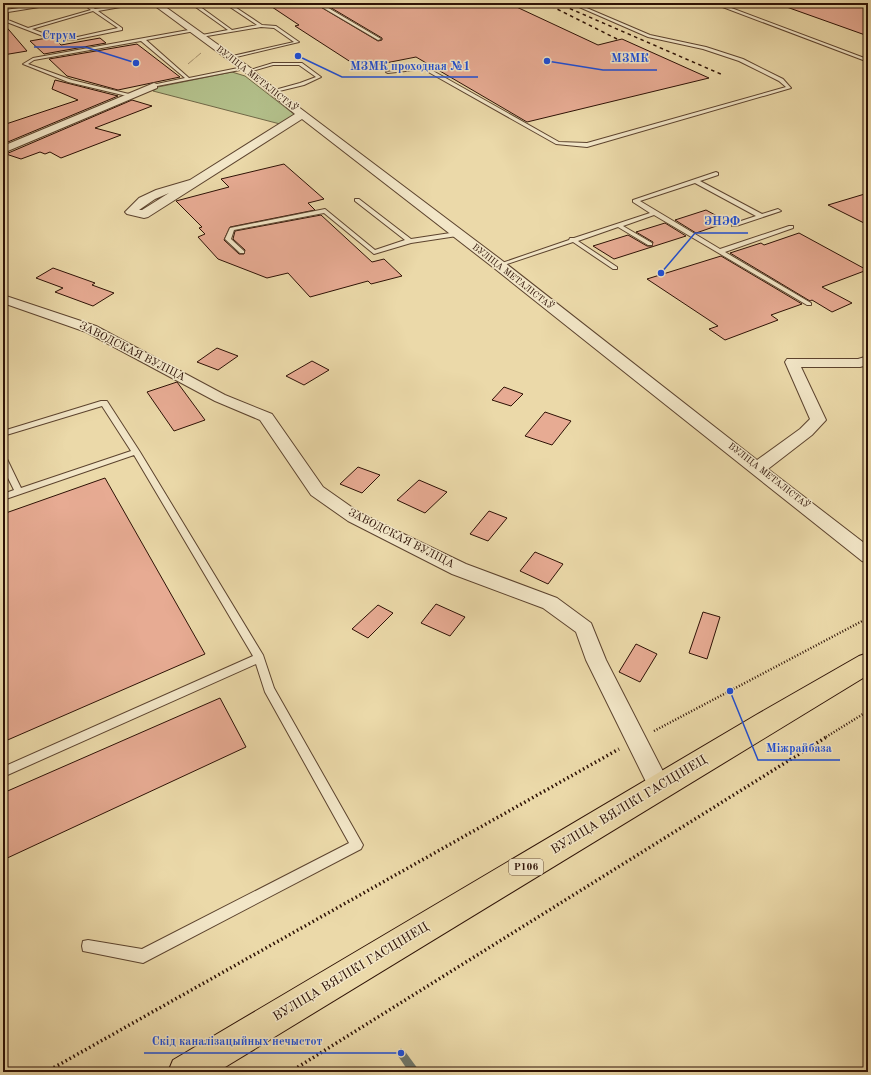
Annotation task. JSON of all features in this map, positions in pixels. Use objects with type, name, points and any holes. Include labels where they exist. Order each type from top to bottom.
[{"type":"main road","name":"ВУЛІЦА ВЯЛІКІ ГАСЦІНЕЦ","points":[[185,1072],[765,723],[868,663]]},
{"type":"street","name":"ВУЛІЦА МЕТАЛІСТАЎ","points":[[155,3],[246,69],[273,92],[499,265],[868,556]]},
{"type":"street","points":[[3,150],[154,86]]},
{"type":"street","points":[[195,182],[172,188],[154,196],[136,205],[131,212],[144,214],[195,182],[302,114]]},
{"type":"street","name":"ЗАВОДСКАЯ ВУЛІЦА","points":[[3,299],[91,329],[220,398],[266,417],[317,491],[354,517],[460,570],[550,603],[584,628],[596,660],[635,741],[660,786]]},
{"type":"street","points":[[758,468],[806,432],[818,420],[792,362],[860,363],[868,360]]},
{"type":"lane","points":[[8,6],[31,3]]},
{"type":"lane","points":[[62,3],[6,11],[6,20],[44,35],[73,39],[121,29],[84,3]]},
{"type":"lane","points":[[27,29],[94,10],[141,3]]},
{"type":"lane","points":[[192,3],[231,31]]},
{"type":"lane","points":[[226,3],[261,26]]},
{"type":"lane","points":[[317,3],[378,39]]},
{"type":"lane","points":[[388,72],[424,68],[558,143],[587,145],[789,88],[781,80],[741,60],[704,48],[649,36],[572,3]]},
{"type":"lane","points":[[714,3],[867,59]]},
{"type":"lane","points":[[131,96],[70,81],[25,64],[33,59],[142,39],[231,31],[261,26],[276,27],[297,42],[279,48],[230,58]]},
{"type":"lane","points":[[142,39],[188,79]]},
{"type":"lane","points":[[154,86],[274,64],[300,64],[319,77],[302,84],[273,92]]},
{"type":"lane","points":[[716,174],[635,201],[809,304]]},
{"type":"lane","points":[[695,181],[761,216]]},
{"type":"lane","points":[[357,200],[410,241]]},
{"type":"lane","points":[[242,252],[228,239],[232,229],[325,211],[374,252],[410,241],[457,234]]},
{"type":"lane","points":[[734,225],[778,211]]},
{"type":"lane","points":[[499,265],[572,239],[655,213]]},
{"type":"lane","points":[[618,225],[650,244]]},
{"type":"lane","points":[[720,251],[791,227]]},
{"type":"lane","points":[[572,239],[615,268]]},
{"type":"lane","points":[[3,434],[104,402],[136,452],[259,658],[269,689],[357,845],[143,956],[88,946]]},
{"type":"lane","points":[[3,498],[136,452]]},
{"type":"lane","points":[[3,458],[19,492]]},
{"type":"lane","points":[[3,772],[259,658]]},
{"type":"path","points":[[179,71],[206,49]]},
{"type":"path","points":[[46,1072],[635,741],[868,618]]},
{"type":"path","points":[[290,1072],[868,711]]},
{"type":"green space","points":[[232,72],[245,76],[295,115],[280,124],[153,91],[158,87]]},
{"type":"building","points":[[266,3],[314,3],[378,41],[382,40],[382,38],[323,3],[508,3],[598,45],[622,39],[709,78],[527,122],[416,57],[360,68],[295,26],[299,25]]},
{"type":"building","points":[[782,3],[868,3],[868,36],[781,5]]},
{"type":"building","points":[[3,23],[27,51],[3,55]]},
{"type":"building","points":[[47,38],[55,39],[61,45],[100,38],[106,43],[44,54],[30,41]]},
{"type":"building","points":[[137,44],[180,77],[118,90],[67,76],[49,59]]},
{"type":"building","points":[[55,80],[118,96],[3,144],[3,125],[78,100],[52,89]]},
{"type":"building","points":[[132,100],[152,106],[95,128],[121,135],[61,158],[50,152],[45,154],[40,152],[21,159],[6,154]]},
{"type":"building","points":[[284,164],[324,199],[308,203],[315,210],[230,227],[224,240],[239,254],[244,254],[245,250],[233,239],[235,231],[321,215],[372,262],[384,259],[402,276],[371,284],[368,281],[310,297],[288,273],[267,278],[218,259],[198,237],[205,234],[199,228],[202,227],[176,201],[229,187],[221,179]]},
{"type":"building","points":[[868,193],[868,225],[828,205]]},
{"type":"building","points":[[706,210],[728,222],[696,233],[675,220]]},
{"type":"building","points":[[665,223],[686,236],[614,259],[593,246],[628,235],[647,246],[652,246],[653,242],[636,232]]},
{"type":"building","points":[[799,233],[867,270],[822,287],[852,303],[832,312],[812,300],[810,301],[730,253],[761,243],[764,245]]},
{"type":"building","points":[[721,256],[802,304],[771,315],[778,320],[725,340],[709,329],[718,326],[647,279]]},
{"type":"building","points":[[53,268],[95,283],[92,285],[114,293],[93,306],[55,292],[63,288],[36,278]]},
{"type":"building","points":[[217,348],[238,356],[218,370],[197,362]]},
{"type":"building","points":[[312,361],[329,370],[304,385],[286,376]]},
{"type":"building","points":[[177,382],[205,420],[174,431],[147,392]]},
{"type":"building","points":[[504,387],[523,394],[511,406],[492,400]]},
{"type":"building","points":[[545,412],[571,421],[552,445],[525,436]]},
{"type":"building","points":[[358,467],[380,475],[362,493],[340,484]]},
{"type":"building","points":[[105,478],[205,654],[3,742],[3,514]]},
{"type":"building","points":[[419,480],[447,492],[425,513],[397,500]]},
{"type":"building","points":[[489,511],[507,518],[488,541],[470,534]]},
{"type":"building","points":[[535,552],[563,564],[548,584],[520,571]]},
{"type":"building","points":[[436,604],[465,617],[450,636],[421,623]]},
{"type":"building","points":[[378,605],[393,613],[368,638],[352,629]]},
{"type":"building","points":[[703,612],[720,617],[707,659],[689,653]]},
{"type":"building","points":[[636,644],[657,654],[640,682],[619,672]]},
{"type":"building","points":[[220,698],[246,747],[3,860],[3,793]]},
{"type":"waterway","points":[[401,1053],[415,1072]]},
{"type":"railway","points":[[545,3],[619,40]]},
{"type":"railway","points":[[557,3],[723,75]]},
{"type":"place","name":"МЗМК проходная №1","points":[[298,56]]},
{"type":"place","name":"МЗМК","points":[[547,61]]},
{"type":"place","name":"Струм","points":[[136,63]]},
{"type":"place","name":"ЭНЭФ","points":[[661,273]]},
{"type":"place","name":"Міжрайбаза","points":[[730,691]]},
{"type":"place","name":"Скід каналізацыйных нечыстот","points":[[401,1053]]}]
